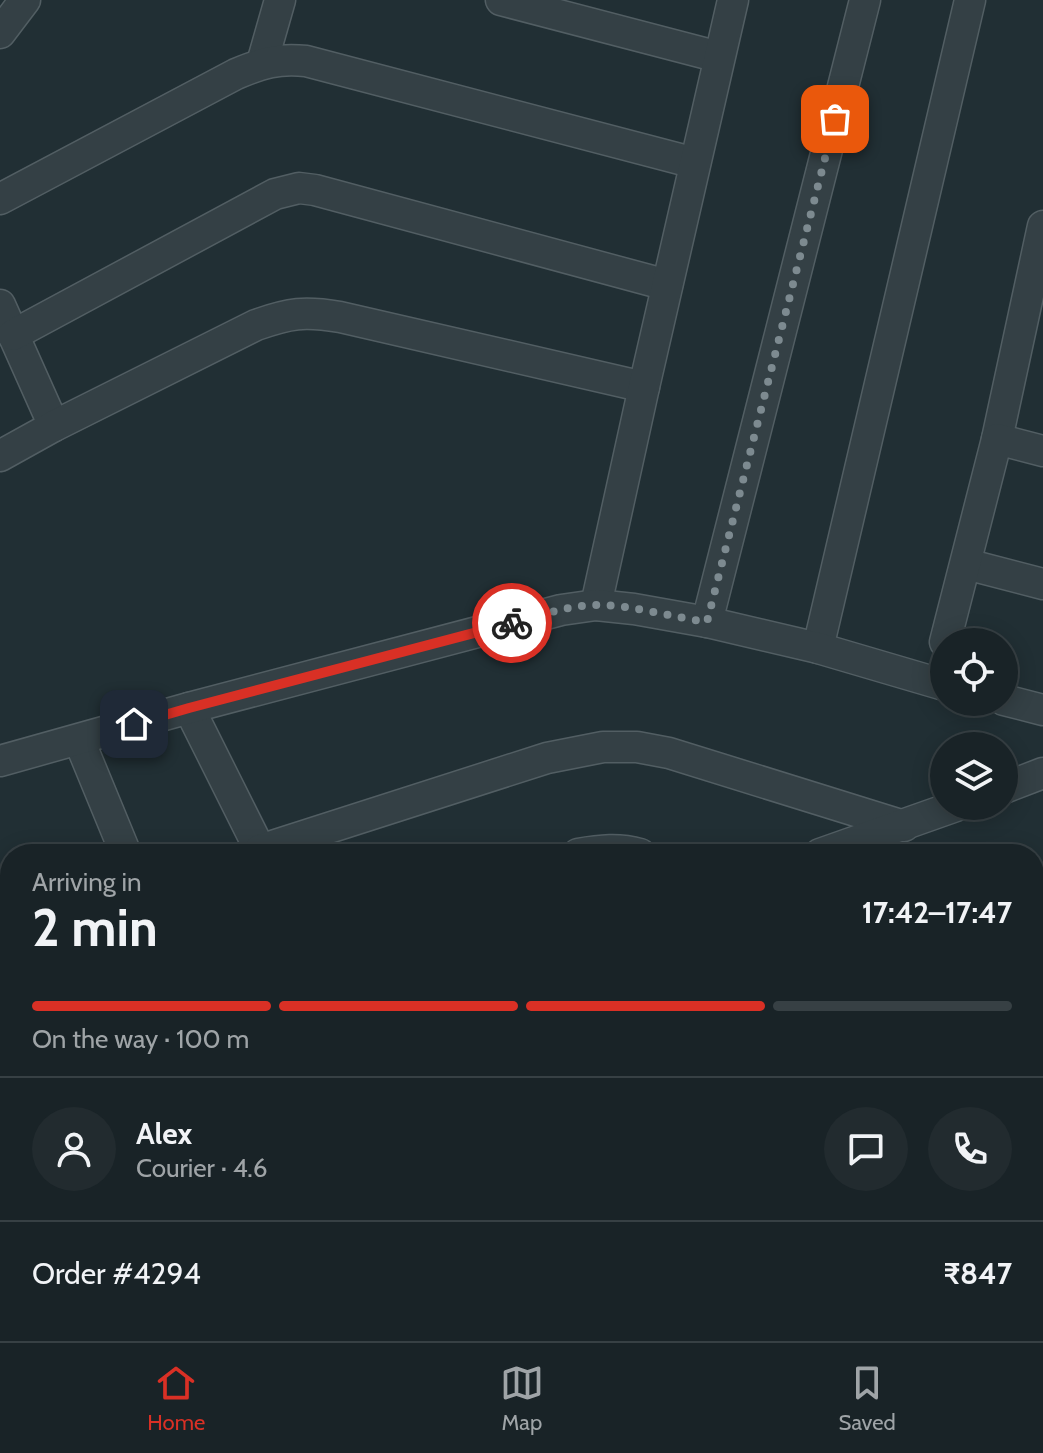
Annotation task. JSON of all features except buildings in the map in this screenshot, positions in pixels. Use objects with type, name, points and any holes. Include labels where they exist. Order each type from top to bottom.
[{"type":"street","points":[[0,33],[25,0]]},
{"type":"street","points":[[262,63],[280,0]]},
{"type":"street","points":[[501,0],[719,57]]},
{"type":"street","points":[[596,605],[733,0]]},
{"type":"street","points":[[707,622],[865,0]]},
{"type":"street","points":[[818,648],[970,0]]},
{"type":"street","points":[[0,199],[236,74],[262,63],[284,59],[306,61],[695,163]]},
{"type":"street","points":[[13,335],[275,194],[299,188],[667,285]]},
{"type":"street","points":[[949,628],[997,439],[1031,336],[1043,226]]},
{"type":"street","points":[[0,305],[54,426]]},
{"type":"street","points":[[0,456],[256,325],[284,315],[311,312],[644,387]]},
{"type":"street","points":[[997,439],[1043,451]]},
{"type":"street","points":[[966,564],[1043,584]]},
{"type":"street","points":[[0,761],[561,610],[596,605],[707,622],[818,648],[930,680]]},
{"type":"street","points":[[1018,704],[1043,710]]},
{"type":"street","points":[[189,708],[257,844]]},
{"type":"street","points":[[79,740],[122,844]]},
{"type":"street","points":[[285,844],[547,758],[603,747],[637,747],[669,753],[904,826]]},
{"type":"street","points":[[1018,783],[1043,773]]},
{"type":"street","points":[[850,844],[930,816]]},
{"type":"way so far","points":[[512,623],[561,610],[596,605],[707,622],[835,119]]},
{"type":"route","points":[[134,724],[512,623]]}]
